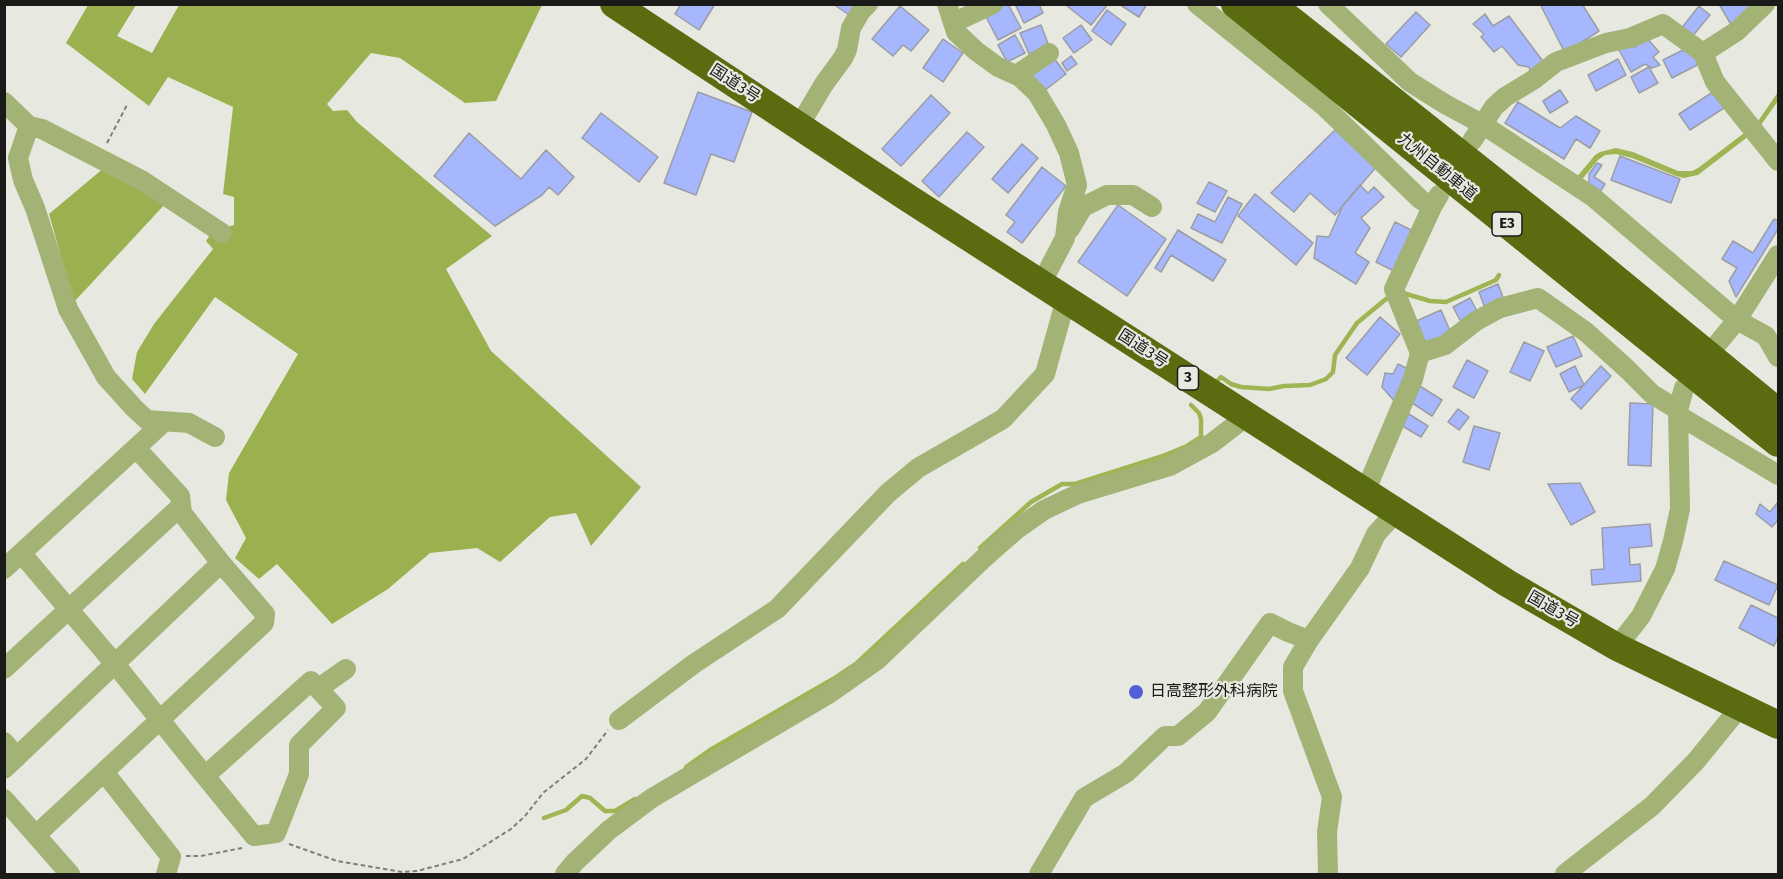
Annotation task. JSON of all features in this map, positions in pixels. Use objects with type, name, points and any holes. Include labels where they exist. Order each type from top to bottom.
[{"type":"highway","name":"国道3号","points":[[614,4],[1041,284],[1507,583],[1617,647],[1779,725]]},
{"type":"highway","name":"九州自動車道","points":[[1235,4],[1779,442]]},
{"type":"highway","name":"九州自動車道","points":[[1270,4],[1566,238],[1779,412]]},
{"type":"street","points":[[798,126],[843,58],[851,28],[868,4]]},
{"type":"street","points":[[993,4],[950,14],[956,32],[998,67],[1020,77],[1037,93],[1056,124],[1069,153],[1077,185],[1068,212],[1064,239]]},
{"type":"street","points":[[1197,4],[1325,107],[1420,200],[1436,201],[1396,295],[1420,353],[1413,379],[1365,492]]},
{"type":"street","points":[[1329,4],[1410,82],[1445,104],[1477,133],[1593,197],[1737,320],[1766,336],[1779,357]]},
{"type":"street","points":[[1703,53],[1737,31],[1765,4]]},
{"type":"street","points":[[1477,133],[1494,107],[1505,97],[1556,63],[1606,43],[1630,38],[1663,24],[1703,53],[1715,82],[1779,161]]},
{"type":"street","points":[[1016,75],[1049,53]]},
{"type":"street","points":[[4,102],[29,126],[42,129],[143,181],[222,233]]},
{"type":"street","points":[[4,173],[18,158],[29,126]]},
{"type":"street","points":[[18,158],[23,180],[35,208],[68,309],[106,377],[147,420],[189,423],[214,437]]},
{"type":"street","points":[[1041,284],[1083,207],[1107,195],[1133,195],[1152,207]]},
{"type":"street","points":[[1718,343],[1737,320],[1779,255]]},
{"type":"street","points":[[1420,353],[1445,345],[1476,321],[1500,308],[1538,298],[1586,332],[1652,394],[1779,475]]},
{"type":"street","points":[[619,720],[694,663],[777,609],[888,494],[918,468],[1003,419],[1045,374],[1066,299]]},
{"type":"street","points":[[1617,647],[1646,607],[1665,569],[1673,541],[1680,509],[1678,412],[1684,388]]},
{"type":"street","points":[[565,874],[609,830],[652,798],[827,695],[877,660],[984,558],[1017,529],[1044,510],[1078,494],[1170,466],[1212,443],[1247,416]]},
{"type":"street","points":[[4,569],[164,422]]},
{"type":"street","points":[[36,835],[264,624],[265,614],[220,564],[182,513],[180,496],[136,448]]},
{"type":"street","points":[[4,669],[181,506]]},
{"type":"street","points":[[1328,874],[1327,832],[1332,797],[1293,691],[1293,668],[1309,640],[1360,568],[1376,534],[1396,512]]},
{"type":"street","points":[[22,554],[115,664],[254,836],[276,833],[299,774],[299,745],[336,708],[311,681],[206,776]]},
{"type":"street","points":[[9,756],[115,664],[220,564]]},
{"type":"street","points":[[1039,874],[1084,798],[1126,773],[1165,736],[1178,736],[1207,712],[1270,622],[1287,632],[1309,640]]},
{"type":"street","points":[[319,688],[346,669]]},
{"type":"street","points":[[1565,874],[1652,806],[1696,761],[1740,707]]},
{"type":"street","points":[[104,772],[168,866]]},
{"type":"street","points":[[4,799],[70,874]]},
{"type":"path","points":[[99,158],[128,103]]},
{"type":"path","points":[[281,841],[337,861],[402,872],[417,872],[463,859],[511,829],[525,816],[543,793],[586,759],[609,729],[619,720]]},
{"type":"path","points":[[168,866],[201,856],[246,848]]},
{"type":"shaded area","points":[[88,5],[136,5],[117,36],[152,53],[179,5],[542,5],[496,101],[465,103],[400,58],[371,53],[327,104],[333,111],[347,110],[357,122],[492,236],[446,269],[491,351],[641,487],[591,546],[576,513],[550,517],[500,562],[477,548],[430,553],[388,589],[332,624],[277,564],[259,579],[235,558],[246,538],[226,500],[229,473],[298,354],[215,297],[145,394],[132,379],[137,352],[154,324],[213,249],[206,241],[212,232],[234,225],[234,197],[223,194],[233,107],[168,77],[149,106],[66,43]]},
{"type":"shaded area","points":[[1778,92],[1778,101],[1758,129],[1698,175],[1684,178],[1632,158],[1616,154],[1605,155],[1598,160],[1571,193],[1566,190],[1595,155],[1616,148],[1633,152],[1678,171],[1692,171],[1756,124]]},
{"type":"shaded area","points":[[105,167],[167,202],[74,302],[49,214]]},
{"type":"building","points":[[681,4],[715,4],[699,30],[675,14]]},
{"type":"building","points":[[833,4],[861,4],[852,17]]},
{"type":"building","points":[[1006,4],[1021,28],[998,40],[985,15]]},
{"type":"building","points":[[1015,4],[1039,4],[1043,13],[1024,23]]},
{"type":"building","points":[[1068,4],[1108,4],[1091,25],[1067,6]]},
{"type":"building","points":[[1123,4],[1147,4],[1139,17],[1122,6]]},
{"type":"building","points":[[1540,4],[1582,4],[1599,31],[1565,53]]},
{"type":"building","points":[[1719,4],[1751,4],[1733,28]]},
{"type":"building","points":[[900,6],[929,30],[911,51],[903,45],[893,56],[872,39]]},
{"type":"building","points":[[1699,6],[1710,15],[1691,38],[1680,30]]},
{"type":"building","points":[[1107,10],[1126,24],[1111,45],[1092,31]]},
{"type":"building","points":[[1416,12],[1430,25],[1401,57],[1386,44]]},
{"type":"building","points":[[1485,14],[1493,26],[1509,16],[1545,64],[1532,78],[1529,67],[1518,65],[1502,46],[1494,52],[1481,37],[1484,34],[1473,24]]},
{"type":"building","points":[[1041,25],[1049,46],[1029,54],[1020,33]]},
{"type":"building","points":[[1081,25],[1092,40],[1074,53],[1063,38]]},
{"type":"building","points":[[1015,35],[1025,53],[1007,62],[998,45]]},
{"type":"building","points":[[1646,37],[1659,52],[1653,57],[1660,65],[1652,68],[1645,64],[1631,72],[1619,50],[1631,44],[1634,48]]},
{"type":"building","points":[[943,39],[963,53],[943,82],[923,68]]},
{"type":"building","points":[[1689,47],[1703,62],[1672,78],[1663,60]]},
{"type":"building","points":[[1071,56],[1077,64],[1067,71],[1062,63]]},
{"type":"building","points":[[1053,57],[1066,74],[1044,91],[1031,74]]},
{"type":"building","points":[[1618,59],[1626,75],[1596,91],[1588,75]]},
{"type":"building","points":[[1649,67],[1658,83],[1639,93],[1631,77]]},
{"type":"building","points":[[1560,90],[1568,102],[1550,113],[1543,101]]},
{"type":"building","points":[[1716,90],[1727,106],[1690,130],[1679,114]]},
{"type":"building","points":[[698,92],[752,112],[734,162],[711,154],[696,195],[664,183]]},
{"type":"building","points":[[931,95],[950,113],[901,166],[882,149]]},
{"type":"building","points":[[1518,102],[1560,128],[1576,116],[1600,131],[1590,148],[1576,139],[1564,159],[1505,123]]},
{"type":"building","points":[[601,113],[658,157],[639,182],[582,138]]},
{"type":"building","points":[[1336,129],[1378,165],[1335,215],[1310,193],[1294,212],[1271,193]]},
{"type":"building","points":[[967,132],[984,147],[939,197],[922,181]]},
{"type":"building","points":[[469,133],[521,179],[546,150],[574,177],[558,195],[549,187],[542,195],[495,226],[434,176]]},
{"type":"building","points":[[1022,144],[1038,158],[1008,193],[992,179]]},
{"type":"building","points":[[1620,156],[1680,179],[1671,203],[1611,180]]},
{"type":"building","points":[[1597,163],[1602,165],[1594,177],[1605,184],[1600,192],[1589,184],[1589,174]]},
{"type":"building","points":[[1042,167],[1066,186],[1022,243],[1007,232],[1015,222],[1006,215]]},
{"type":"building","points":[[1209,182],[1227,191],[1215,212],[1197,203]]},
{"type":"building","points":[[1360,185],[1368,193],[1374,187],[1384,197],[1361,218],[1370,228],[1355,253],[1369,262],[1356,284],[1314,258],[1317,236],[1329,237],[1343,205]]},
{"type":"building","points":[[1255,194],[1313,243],[1296,265],[1238,216]]},
{"type":"building","points":[[1228,197],[1242,204],[1222,243],[1191,228],[1198,214],[1215,222]]},
{"type":"building","points":[[1118,205],[1166,239],[1127,296],[1078,262]]},
{"type":"building","points":[[1774,219],[1778,221],[1778,229],[1736,297],[1729,281],[1737,268],[1722,259],[1733,241],[1753,253]]},
{"type":"building","points":[[1395,222],[1415,232],[1396,272],[1376,262]]},
{"type":"building","points":[[1178,230],[1226,260],[1213,281],[1171,255],[1161,272],[1155,268]]},
{"type":"building","points":[[1498,284],[1504,300],[1485,308],[1479,292]]},
{"type":"building","points":[[1470,298],[1478,313],[1461,322],[1453,307]]},
{"type":"building","points":[[1441,310],[1451,333],[1423,346],[1412,323]]},
{"type":"building","points":[[1380,317],[1400,334],[1367,375],[1346,358]]},
{"type":"building","points":[[1573,336],[1582,356],[1556,367],[1547,347]]},
{"type":"building","points":[[1524,342],[1544,351],[1530,381],[1510,372]]},
{"type":"building","points":[[1467,360],[1488,371],[1474,398],[1453,387]]},
{"type":"building","points":[[1398,364],[1410,370],[1396,403],[1382,387],[1385,373],[1393,374]]},
{"type":"building","points":[[1575,366],[1584,385],[1569,392],[1560,374]]},
{"type":"building","points":[[1601,366],[1611,376],[1581,409],[1571,399]]},
{"type":"building","points":[[1415,383],[1442,400],[1432,416],[1406,399]]},
{"type":"building","points":[[1630,403],[1653,404],[1651,466],[1628,465]]},
{"type":"building","points":[[1458,409],[1469,417],[1459,430],[1448,422]]},
{"type":"building","points":[[1404,411],[1428,426],[1421,437],[1397,423]]},
{"type":"building","points":[[1474,426],[1500,433],[1489,470],[1463,462]]},
{"type":"building","points":[[1580,483],[1595,512],[1571,525],[1548,484]]},
{"type":"building","points":[[1778,502],[1778,520],[1772,527],[1756,514],[1760,504],[1770,512]]},
{"type":"building","points":[[1650,524],[1652,546],[1629,548],[1630,565],[1640,564],[1641,581],[1592,585],[1591,570],[1604,569],[1602,528]]},
{"type":"building","points":[[1724,561],[1778,585],[1769,605],[1715,580]]},
{"type":"building","points":[[1751,605],[1778,618],[1778,637],[1774,646],[1739,628]]},
{"type":"waterway","points":[[1403,293],[1430,301],[1446,302],[1496,280],[1499,275]]},
{"type":"waterway","points":[[1218,380],[1221,377],[1241,387],[1269,389],[1310,385],[1326,379],[1333,372],[1335,355],[1357,323],[1386,299],[1392,297]]},
{"type":"waterway","points":[[980,548],[1031,502],[1062,484],[1075,484],[1163,456],[1201,437],[1201,419],[1199,413],[1191,405]]},
{"type":"waterway","points":[[686,767],[710,750],[857,663],[963,564]]},
{"type":"waterway","points":[[544,818],[566,810],[582,796],[590,798],[605,811],[615,811],[635,799]]},
{"type":"place","name":"日高整形外科病院","points":[[1136,692]]}]
